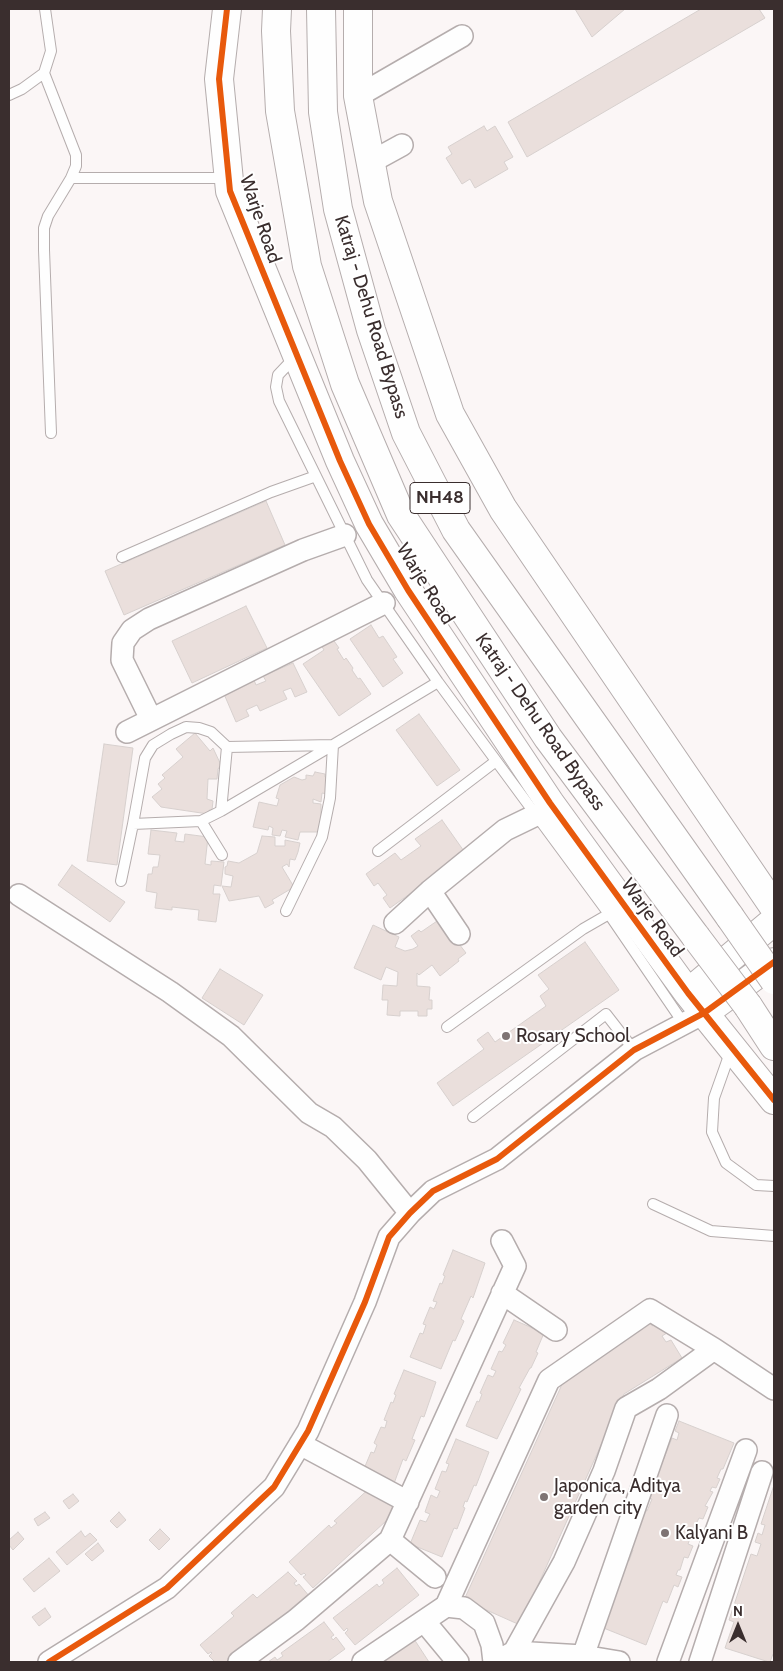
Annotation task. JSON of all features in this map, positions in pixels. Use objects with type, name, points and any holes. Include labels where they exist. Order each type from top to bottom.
[{"type":"main road","name":"Warje Road","points":[[227,9],[218,79],[230,191],[340,461],[370,524],[408,590],[550,803],[692,1010],[732,1047],[774,1100]]},
{"type":"main road","name":"Katraj - Dehu Road Bypass","points":[[277,9],[276,31],[280,111],[307,266],[346,384],[401,514],[548,738],[748,1006],[774,1046]]},
{"type":"main road","name":"Katraj - Dehu Road Bypass","points":[[321,9],[323,112],[338,209],[371,330],[406,433],[456,530],[774,980]]},
{"type":"main road","points":[[358,9],[358,96],[378,201],[450,414],[503,509],[774,907]]},
{"type":"main road","points":[[692,1010],[774,920]]},
{"type":"main road","points":[[692,1010],[774,962]]},
{"type":"street","points":[[358,96],[462,36]]},
{"type":"street","points":[[371,162],[402,145]]},
{"type":"street","points":[[151,719],[122,660],[123,643],[132,630],[149,619],[303,550],[345,534]]},
{"type":"street","points":[[127,732],[384,603]]},
{"type":"street","points":[[395,923],[430,891],[505,830],[536,815]]},
{"type":"street","points":[[430,891],[459,934]]},
{"type":"street","points":[[19,895],[170,992],[231,1036],[309,1113],[333,1127],[367,1160],[410,1213]]},
{"type":"street","points":[[49,1662],[167,1588],[274,1487],[308,1431],[365,1302],[388,1237],[410,1213],[433,1191],[497,1159],[634,1050],[692,1010]]},
{"type":"street","points":[[239,1662],[296,1620],[390,1540],[516,1266],[502,1241]]},
{"type":"street","points":[[502,1293],[556,1330]]},
{"type":"street","points":[[363,1662],[446,1606],[549,1380],[650,1310],[774,1389]]},
{"type":"street","points":[[504,1660],[564,1562],[604,1471],[626,1408],[659,1389],[714,1349]]},
{"type":"street","points":[[582,1659],[667,1415]]},
{"type":"street","points":[[300,1444],[408,1502]]},
{"type":"street","points":[[668,1662],[746,1450]]},
{"type":"street","points":[[700,1662],[762,1472]]},
{"type":"street","points":[[390,1540],[435,1577]]},
{"type":"street","points":[[446,1606],[464,1608],[484,1623],[492,1645],[504,1660]]},
{"type":"street","points":[[424,1621],[458,1662]]},
{"type":"street","points":[[504,1660],[582,1659],[619,1662]]},
{"type":"lane","points":[[9,95],[22,89],[44,73],[51,50],[45,9]]},
{"type":"lane","points":[[44,73],[76,155],[76,166],[71,178],[48,216],[44,228],[51,433]]},
{"type":"lane","points":[[71,178],[229,178]]},
{"type":"lane","points":[[296,355],[278,375],[276,387],[279,401],[367,580],[438,682],[609,914],[692,1010]]},
{"type":"lane","points":[[122,557],[271,492],[316,476]]},
{"type":"lane","points":[[134,824],[201,821],[438,682]]},
{"type":"lane","points":[[121,881],[134,824],[144,758],[153,745],[171,734],[186,728],[199,728],[211,732],[227,747],[332,745]]},
{"type":"lane","points":[[286,911],[322,836],[330,798],[332,745]]},
{"type":"lane","points":[[221,811],[227,747]]},
{"type":"lane","points":[[378,851],[496,761]]},
{"type":"lane","points":[[201,821],[222,855]]},
{"type":"lane","points":[[447,1028],[583,928],[609,914]]},
{"type":"lane","points":[[473,1117],[606,1014],[634,1050]]},
{"type":"lane","points":[[732,1047],[714,1098],[712,1132],[726,1163],[756,1184],[774,1186]]},
{"type":"lane","points":[[653,1204],[711,1231],[774,1236]]},
{"type":"building","points":[[575,9],[625,9],[592,37]]},
{"type":"building","points":[[701,9],[759,9],[765,18],[527,157],[508,122]]},
{"type":"building","points":[[484,126],[487,131],[495,126],[513,157],[504,162],[508,169],[475,188],[470,179],[462,184],[446,158],[452,154],[448,147]]},
{"type":"building","points":[[266,501],[285,545],[124,615],[105,571]]},
{"type":"building","points":[[246,606],[267,648],[192,683],[172,641]]},
{"type":"building","points":[[371,625],[379,638],[383,636],[397,657],[393,659],[403,673],[383,687],[350,639]]},
{"type":"building","points":[[332,638],[344,660],[346,658],[358,679],[360,678],[371,694],[339,716],[303,664],[324,650],[321,645]]},
{"type":"building","points":[[293,663],[307,692],[295,697],[291,688],[283,691],[287,699],[260,711],[257,705],[246,710],[249,716],[236,722],[224,694],[254,680],[256,685],[266,681],[263,676]]},
{"type":"building","points":[[419,714],[460,770],[437,786],[396,730]]},
{"type":"building","points":[[195,733],[210,751],[213,748],[221,765],[218,769],[217,779],[208,779],[207,799],[213,801],[212,810],[209,810],[208,814],[161,807],[152,797],[162,789],[158,784],[165,778],[162,775],[183,757],[176,749]]},
{"type":"building","points":[[104,744],[133,748],[117,865],[87,861]]},
{"type":"building","points":[[315,772],[325,774],[325,777],[328,778],[327,794],[322,793],[321,802],[313,799],[313,803],[321,804],[321,832],[300,832],[298,840],[285,837],[287,831],[282,830],[280,836],[272,835],[273,828],[269,826],[268,830],[253,827],[259,802],[277,806],[279,799],[276,798],[280,785],[294,777],[302,780],[306,779],[306,775],[313,776]]},
{"type":"building","points":[[442,820],[466,854],[390,908],[383,898],[387,895],[378,883],[374,886],[366,874],[395,853],[401,860],[421,846],[415,839]]},
{"type":"building","points":[[151,830],[177,833],[175,841],[184,842],[185,834],[208,837],[205,864],[211,865],[211,861],[224,862],[221,886],[214,885],[213,894],[220,894],[216,922],[198,920],[199,910],[172,907],[172,910],[155,908],[157,893],[146,891],[148,874],[152,874],[153,867],[158,867],[160,855],[148,854]]},
{"type":"building","points":[[262,836],[275,837],[275,846],[285,846],[285,840],[300,843],[295,860],[290,859],[289,867],[287,864],[282,867],[294,887],[272,900],[274,903],[265,908],[259,896],[229,901],[222,886],[231,887],[233,876],[225,874],[225,867],[228,861],[239,863],[257,853]]},
{"type":"building","points":[[72,865],[125,902],[110,922],[58,885]]},
{"type":"building","points":[[440,919],[466,953],[440,976],[432,965],[419,975],[417,973],[417,986],[430,987],[429,1000],[432,1000],[432,1009],[427,1009],[427,1016],[418,1016],[418,1011],[400,1011],[400,1016],[387,1015],[388,1000],[382,1000],[383,985],[397,986],[398,972],[386,967],[381,980],[354,968],[373,925],[399,937],[395,947],[405,951],[418,946],[411,936],[419,930],[421,932]]},
{"type":"building","name":"Rosary School","points":[[585,942],[619,990],[453,1106],[437,1083],[484,1049],[477,1040],[488,1032],[495,1042],[546,1006],[540,996],[549,989],[538,975]]},
{"type":"building","points":[[220,969],[263,995],[244,1025],[202,998]]},
{"type":"building","points":[[453,1250],[485,1263],[473,1298],[471,1296],[461,1319],[464,1321],[455,1341],[453,1340],[441,1369],[410,1357],[420,1333],[423,1334],[426,1325],[423,1324],[430,1307],[434,1309],[437,1302],[433,1301],[440,1283],[442,1284],[445,1276],[443,1275]]},
{"type":"building","points":[[514,1320],[544,1333],[536,1352],[538,1353],[519,1388],[521,1389],[497,1439],[466,1426],[477,1401],[479,1402],[482,1394],[480,1393],[488,1375],[493,1377],[496,1371],[491,1369],[499,1351],[502,1352],[506,1345],[503,1343]]},
{"type":"building","name":"Japonica, Aditya garden city","points":[[660,1321],[667,1333],[662,1336],[666,1342],[671,1340],[682,1358],[624,1394],[520,1625],[464,1600],[564,1380],[650,1322],[652,1326]]},
{"type":"building","points":[[404,1370],[436,1382],[424,1417],[421,1416],[412,1439],[415,1440],[406,1461],[403,1459],[392,1489],[361,1476],[371,1452],[374,1453],[377,1445],[374,1443],[381,1427],[385,1428],[387,1421],[384,1420],[391,1402],[393,1403],[396,1395],[394,1394]]},
{"type":"building","name":"Kalyani B","points":[[679,1421],[734,1443],[717,1478],[720,1479],[716,1488],[712,1487],[710,1491],[713,1492],[705,1506],[708,1507],[703,1519],[699,1518],[694,1528],[699,1530],[696,1538],[691,1536],[688,1544],[693,1546],[688,1558],[684,1557],[680,1570],[678,1570],[676,1575],[682,1577],[678,1587],[674,1585],[667,1603],[663,1601],[646,1645],[601,1627],[623,1558],[629,1561],[633,1550],[627,1548],[642,1509],[647,1511],[652,1499],[648,1498],[672,1438],[677,1440],[679,1433],[675,1431]]},
{"type":"building","points":[[456,1439],[489,1452],[476,1486],[474,1485],[467,1502],[465,1501],[463,1507],[465,1508],[457,1529],[454,1528],[442,1557],[410,1544],[420,1520],[426,1522],[430,1514],[425,1512],[431,1495],[437,1498],[440,1491],[435,1489],[442,1471],[446,1472],[449,1464],[446,1463]]},
{"type":"building","points":[[374,1484],[398,1510],[313,1588],[303,1577],[306,1575],[304,1573],[301,1575],[289,1562],[329,1525],[331,1528],[337,1523],[334,1521]]},
{"type":"building","points":[[774,1485],[774,1654],[769,1662],[725,1648],[734,1622],[729,1620],[751,1554],[757,1556],[761,1544],[755,1542],[758,1533],[762,1535],[765,1525],[761,1524]]},
{"type":"building","points":[[73,1494],[79,1501],[69,1509],[63,1501]]},
{"type":"building","points":[[45,1512],[50,1518],[38,1526],[34,1519]]},
{"type":"building","points":[[119,1512],[126,1520],[117,1528],[110,1521]]},
{"type":"building","points":[[160,1529],[170,1539],[159,1550],[149,1540]]},
{"type":"building","points":[[81,1531],[85,1537],[90,1533],[97,1540],[67,1565],[56,1552]]},
{"type":"building","points":[[18,1532],[24,1539],[13,1550],[9,1545],[9,1540]]},
{"type":"building","points":[[98,1543],[104,1551],[92,1561],[85,1554]]},
{"type":"building","points":[[49,1558],[60,1571],[34,1592],[23,1579]]},
{"type":"building","points":[[397,1568],[419,1595],[355,1645],[345,1633],[348,1630],[347,1628],[344,1631],[333,1618],[377,1584],[379,1587],[384,1583],[382,1580]]},
{"type":"building","points":[[288,1572],[297,1581],[294,1583],[296,1586],[299,1584],[310,1597],[228,1662],[215,1662],[209,1656],[212,1653],[208,1654],[200,1645],[234,1616],[231,1613],[253,1594],[257,1598]]},
{"type":"building","points":[[45,1608],[51,1617],[39,1626],[32,1617]]},
{"type":"building","points":[[324,1622],[334,1635],[331,1637],[333,1640],[336,1637],[345,1649],[327,1662],[268,1662],[275,1657],[277,1660],[283,1656],[281,1653]]},
{"type":"building","points":[[414,1639],[429,1662],[371,1662]]},
{"type":"cycle path","points":[[227,9],[219,79],[230,191],[340,461],[369,524],[408,590],[550,803],[688,993],[774,1100]]},
{"type":"cycle path","points":[[49,1662],[167,1588],[274,1487],[308,1431],[365,1302],[389,1237],[410,1213],[433,1191],[497,1159],[634,1050],[704,1013],[774,962]]},
{"type":"place","name":"Rosary School","points":[[506,1036]]},
{"type":"place","name":"Japonica, Aditya garden city","points":[[544,1497]]},
{"type":"place","name":"Kalyani B","points":[[665,1533]]}]
